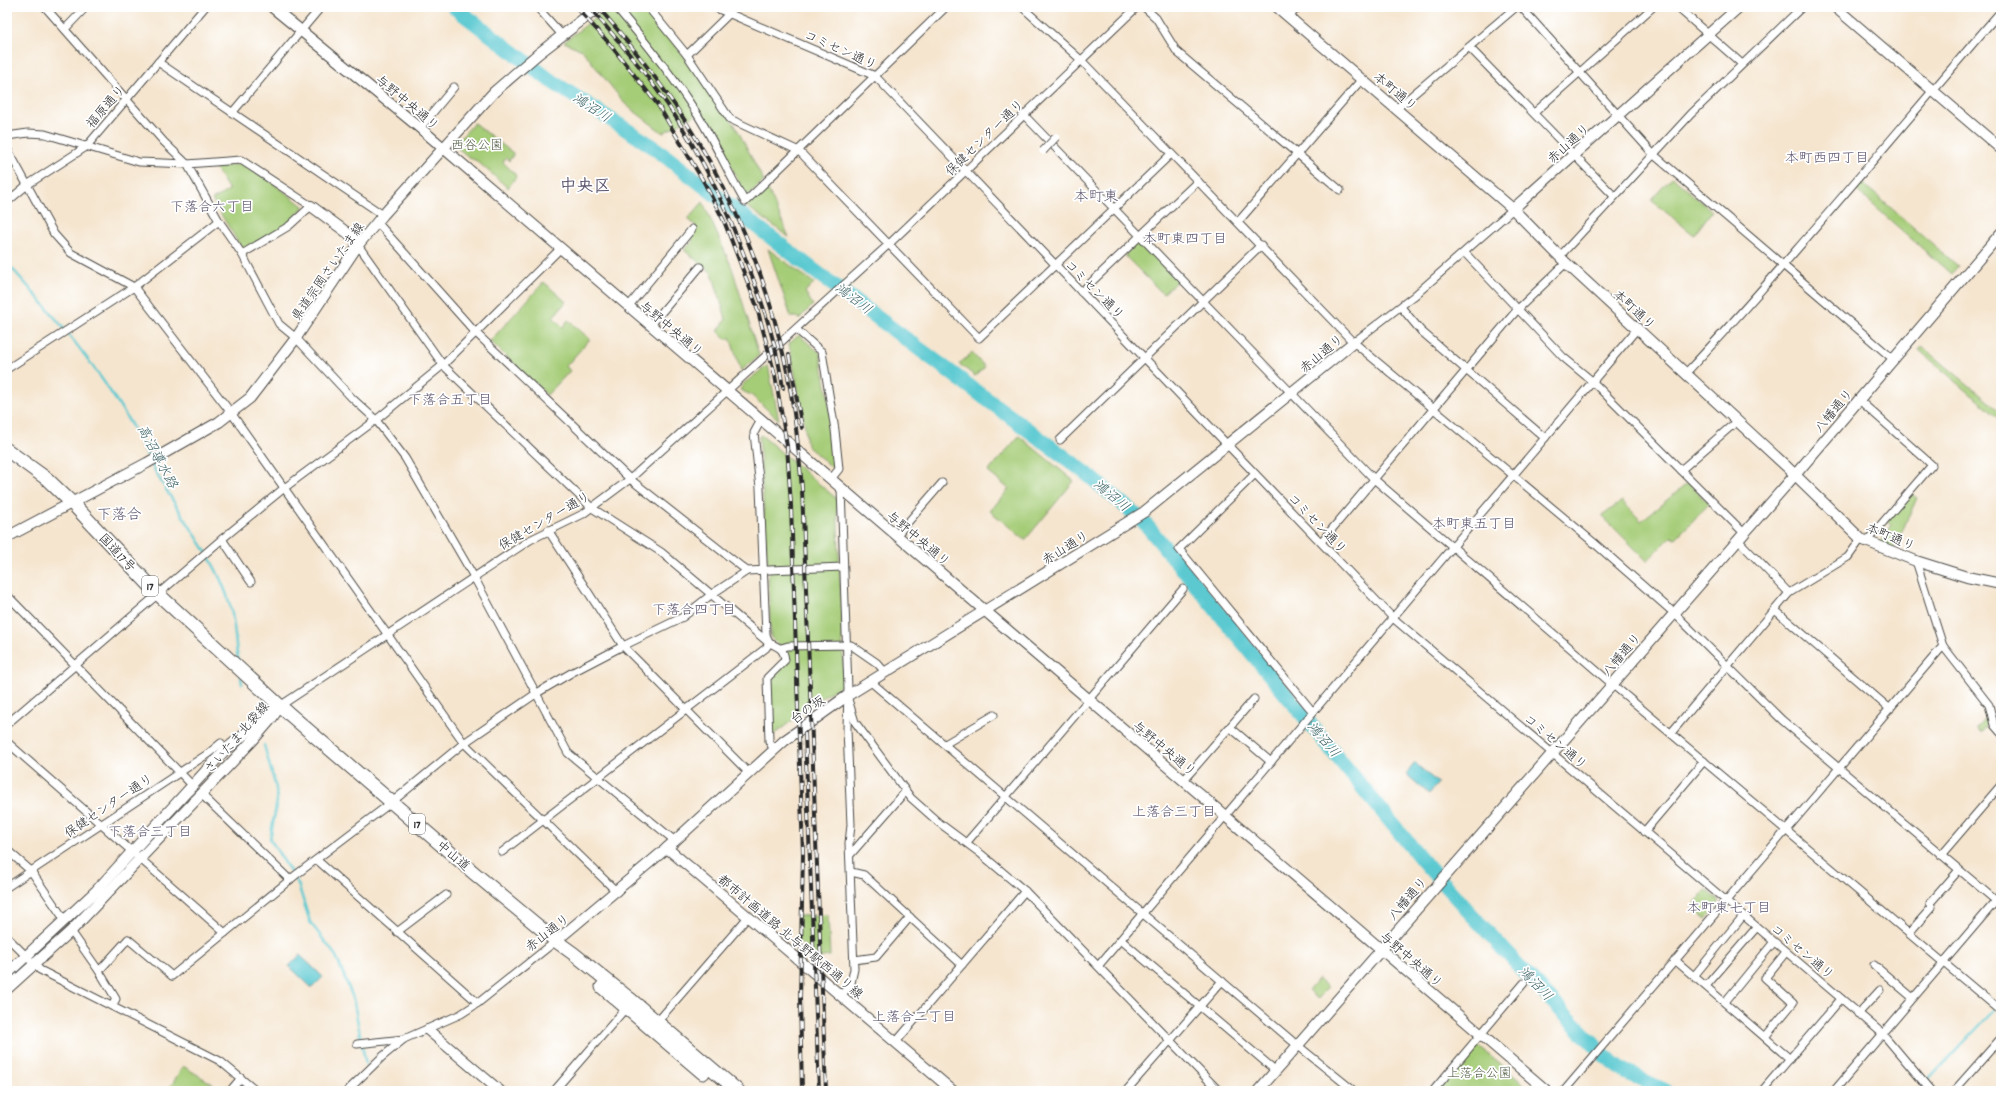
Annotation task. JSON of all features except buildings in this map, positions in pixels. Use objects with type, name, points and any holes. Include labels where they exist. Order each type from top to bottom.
[{"type":"highway","name":"国道17号","points":[[7,450],[46,479],[72,503],[158,594],[280,706]]},
{"type":"highway","name":"中山道","points":[[280,706],[556,941],[657,1022],[738,1091]]},
{"type":"highway","name":"中山道","points":[[556,941],[569,957],[626,1008],[725,1091]]},
{"type":"street","points":[[46,7],[127,100],[187,164],[242,254],[280,324],[296,338],[352,398],[376,420],[405,458],[474,577],[568,753],[598,777],[671,845]]},
{"type":"street","points":[[64,29],[86,7]]},
{"type":"street","name":"福原通り","points":[[7,202],[27,185],[86,147],[205,7]]},
{"type":"street","name":"与野中央通り","points":[[272,7],[420,128],[560,250],[831,479],[1380,950],[1547,1091]]},
{"type":"street","points":[[232,112],[321,7]]},
{"type":"street","points":[[536,7],[563,36]]},
{"type":"street","name":"県道宗岡さいたま線","points":[[7,536],[150,461],[232,414],[250,398],[296,338],[358,244],[380,219],[494,92],[538,54],[600,7]]},
{"type":"street","points":[[616,7],[658,57],[697,114],[724,160],[745,202],[946,7]]},
{"type":"street","points":[[648,7],[687,55],[730,119],[799,151],[979,338],[1172,154]]},
{"type":"street","name":"コミセン通り","points":[[714,7],[875,76],[965,172],[1393,618],[1551,754],[1725,900],[1773,943],[1786,952],[1858,1014],[1884,1034],[1927,1086]]},
{"type":"street","points":[[1022,7],[1081,60],[1354,342],[1435,408],[1674,613],[1782,720],[1998,903]]},
{"type":"street","name":"保健センター通り","points":[[280,706],[530,540],[592,508],[630,479],[888,245],[1136,7]]},
{"type":"street","points":[[1144,7],[1156,18],[1177,52],[1340,190]]},
{"type":"street","name":"本町通り","points":[[1277,7],[1513,209],[1637,329],[1795,474],[1864,541],[1916,561],[1967,577],[2001,584]]},
{"type":"street","points":[[1288,17],[1299,7]]},
{"type":"street","points":[[1396,109],[1516,7]]},
{"type":"street","points":[[1521,7],[1653,154],[1893,359]]},
{"type":"street","points":[[1534,113],[1653,7]]},
{"type":"street","points":[[1677,7],[1742,64]]},
{"type":"street","name":"赤山通り","points":[[886,673],[1144,512],[1292,394],[1354,342],[1401,307],[1464,253],[1739,7]]},
{"type":"street","points":[[1321,542],[1517,310],[1563,259],[1614,196],[1653,154],[1742,64],[1802,7]]},
{"type":"street","points":[[1835,7],[2001,149]]},
{"type":"street","points":[[1686,373],[1783,265],[2001,10]]},
{"type":"street","points":[[687,55],[729,14]]},
{"type":"street","points":[[1469,47],[1614,196]]},
{"type":"street","points":[[158,62],[232,112],[380,219],[475,332],[630,479],[747,571]]},
{"type":"street","points":[[1238,222],[1362,79]]},
{"type":"street","points":[[420,128],[454,87]]},
{"type":"street","points":[[1024,116],[1374,479],[1612,684],[2001,1011]]},
{"type":"street","points":[[7,136],[38,133],[139,162],[187,164],[241,160],[311,206],[353,237],[443,365],[592,508],[661,552],[769,643],[781,648],[784,653],[785,660],[767,678],[769,741],[774,750]]},
{"type":"street","points":[[1043,151],[1056,137]]},
{"type":"street","points":[[7,148],[54,234],[71,253],[134,287],[232,414],[284,490],[464,743],[616,892]]},
{"type":"street","points":[[1081,292],[1198,181]]},
{"type":"street","points":[[242,254],[289,226],[311,206]]},
{"type":"street","points":[[7,369],[70,330],[134,287],[220,220]]},
{"type":"street","points":[[628,307],[692,229]]},
{"type":"street","name":"八幡通り","points":[[1258,1091],[1795,474],[2001,234]]},
{"type":"street","points":[[1060,440],[1261,245]]},
{"type":"street","points":[[7,724],[222,539],[376,420],[443,365],[560,250]]},
{"type":"street","points":[[1464,253],[1517,310],[1563,356],[1592,381],[1681,470],[1741,536],[1789,593]]},
{"type":"street","points":[[650,326],[700,267]]},
{"type":"street","points":[[1401,307],[1420,331],[1545,438]]},
{"type":"street","points":[[796,329],[822,352],[836,430],[839,469],[831,479]]},
{"type":"street","points":[[1099,965],[1637,329]]},
{"type":"street","points":[[1671,733],[1789,593],[1848,557],[1932,465],[1858,399]]},
{"type":"street","points":[[502,852],[766,648],[769,643],[766,634],[760,488],[754,433],[761,420]]},
{"type":"street","points":[[1681,470],[1737,421]]},
{"type":"street","points":[[1255,474],[1179,549],[1313,713]]},
{"type":"street","points":[[896,536],[942,483]]},
{"type":"street","points":[[841,488],[847,645],[850,855],[854,960],[853,979],[841,996]]},
{"type":"street","points":[[548,530],[623,646],[749,773]]},
{"type":"street","points":[[222,539],[251,582]]},
{"type":"street","points":[[1916,561],[1943,646],[1989,705],[1994,725],[2001,733]]},
{"type":"street","points":[[99,971],[128,939],[172,976],[293,877],[392,802],[464,743],[537,693],[571,673],[683,617],[712,594],[747,571],[843,567]]},
{"type":"street","points":[[967,842],[1183,589]]},
{"type":"street","points":[[7,595],[75,667],[192,785]]},
{"type":"street","points":[[1775,610],[1890,709]]},
{"type":"street","points":[[781,648],[788,646],[847,645],[877,663],[886,673]]},
{"type":"street","points":[[1564,1091],[1725,900],[1943,646]]},
{"type":"street","name":"台の坂","points":[[749,773],[784,741],[847,696],[886,673]]},
{"type":"street","points":[[871,682],[1222,981],[1354,1091]]},
{"type":"street","points":[[847,696],[855,722],[905,792],[938,822],[967,842],[1025,891],[1099,965],[1219,1091]]},
{"type":"street","points":[[1184,781],[1231,728],[1254,699]]},
{"type":"street","name":"さいたま北袋線","points":[[7,989],[71,931],[137,855],[192,785],[224,750],[280,706]]},
{"type":"street","name":"さいたま北袋線","points":[[7,974],[26,958],[64,919],[202,795],[253,740],[280,706]]},
{"type":"street","points":[[945,744],[994,715]]},
{"type":"street","points":[[1231,728],[1271,762]]},
{"type":"street","points":[[7,742],[225,933]]},
{"type":"street","name":"保健センター通り","points":[[7,887],[221,743]]},
{"type":"street","points":[[1644,832],[1704,761]]},
{"type":"street","name":"赤山通り","points":[[347,1091],[382,1057],[404,1039],[428,1030],[461,1014],[478,1003],[616,892],[671,845],[749,773]]},
{"type":"street","points":[[1941,855],[2001,785]]},
{"type":"street","points":[[850,855],[905,792]]},
{"type":"street","points":[[202,795],[293,877]]},
{"type":"street","name":"都市計画道路 北与野駅西通り線","points":[[671,845],[748,917],[953,1091]]},
{"type":"street","points":[[7,850],[31,871],[64,919]]},
{"type":"street","points":[[317,860],[478,1003]]},
{"type":"street","points":[[1909,933],[1958,870]]},
{"type":"street","points":[[851,872],[864,875],[962,966]]},
{"type":"street","points":[[896,1042],[1025,891]]},
{"type":"street","points":[[397,932],[446,895]]},
{"type":"street","points":[[1834,1091],[1884,1034],[1943,962],[1998,903],[2001,895]]},
{"type":"street","points":[[1694,976],[1743,916]]},
{"type":"street","points":[[657,1022],[748,917]]},
{"type":"street","points":[[854,960],[876,957],[910,918]]},
{"type":"street","points":[[1706,986],[1756,928]]},
{"type":"street","points":[[71,931],[116,998],[112,1006]]},
{"type":"street","points":[[7,936],[34,966],[220,1061],[256,1091]]},
{"type":"street","points":[[1121,940],[1276,1071]]},
{"type":"street","points":[[1725,1002],[1773,943]]},
{"type":"street","points":[[1765,1037],[1793,1003],[1764,978],[1786,952]]},
{"type":"street","points":[[1675,960],[1790,1059]]},
{"type":"street","points":[[1874,965],[1913,998]]},
{"type":"street","points":[[1126,1091],[1222,981]]},
{"type":"street","points":[[1433,1091],[1524,983]]},
{"type":"street","points":[[1858,1014],[1880,990]]},
{"type":"street","points":[[1762,1091],[1841,998]]},
{"type":"street","points":[[554,1091],[626,1008]]},
{"type":"street","points":[[428,1030],[500,1091]]},
{"type":"street","points":[[1954,1091],[2001,1038]]},
{"type":"street","points":[[361,1044],[404,1039]]},
{"type":"street","points":[[230,1091],[241,1078]]},
{"type":"green space","points":[[609,7],[645,7],[662,27],[735,125],[764,181],[748,195],[744,194],[727,157],[700,112],[663,133],[626,105],[582,50],[564,42]]},
{"type":"green space","name":"西谷公園","points":[[474,123],[513,153],[509,161],[506,158],[503,162],[515,174],[516,177],[508,188],[477,161],[470,158],[457,148],[457,142]]},
{"type":"green space","points":[[240,164],[266,178],[303,206],[303,208],[287,225],[243,250],[212,200],[229,190],[215,168]]},
{"type":"green space","points":[[1672,177],[1712,211],[1694,235],[1651,200]]},
{"type":"green space","points":[[1861,182],[1958,266],[1951,274],[1855,189]]},
{"type":"green space","points":[[766,185],[789,237],[745,205]]},
{"type":"green space","points":[[703,202],[732,268],[759,355],[741,371],[730,337],[727,340],[718,331],[726,319],[712,273],[684,250],[693,241],[688,236],[696,226],[688,219]]},
{"type":"green space","points":[[1138,241],[1141,241],[1178,280],[1163,294],[1126,257],[1126,253]]},
{"type":"green space","points":[[768,249],[814,283],[805,292],[813,305],[799,319],[796,317],[791,317]]},
{"type":"green space","points":[[544,282],[566,302],[553,317],[563,327],[568,320],[590,339],[566,366],[570,371],[547,395],[490,341]]},
{"type":"green space","points":[[799,335],[820,353],[828,395],[837,467],[835,470],[807,446],[804,421],[789,344]]},
{"type":"green space","points":[[1922,346],[2001,412],[2001,420],[1919,350]]},
{"type":"green space","points":[[972,353],[985,367],[975,376],[959,364]]},
{"type":"green space","points":[[768,365],[779,420],[751,395],[740,390],[743,384]]},
{"type":"green space","points":[[761,435],[837,499],[844,684],[824,696],[772,736],[770,682],[773,675],[789,661],[785,647],[777,644],[771,638],[768,579],[771,566],[767,561],[759,436]]},
{"type":"green space","points":[[1019,436],[1074,481],[1025,540],[990,511],[1009,489],[988,472]]},
{"type":"green space","points":[[1688,483],[1709,504],[1676,538],[1672,536],[1647,561],[1602,516],[1622,501],[1641,521]]},
{"type":"green space","points":[[1910,493],[1917,498],[1894,549],[1879,543],[1892,525],[1886,520]]},
{"type":"green space","points":[[1987,716],[1989,723],[1981,733],[1976,729]]},
{"type":"green space","points":[[1706,890],[1720,902],[1706,919],[1692,907]]},
{"type":"green space","points":[[828,915],[830,956],[816,958],[798,941],[798,916]]},
{"type":"green space","points":[[1318,979],[1328,987],[1318,999],[1308,991]]},
{"type":"green space","name":"上落合公園","points":[[1477,1045],[1532,1091],[1438,1091]]},
{"type":"green space","points":[[183,1066],[221,1089],[219,1091],[168,1091]]},
{"type":"water","points":[[1415,763],[1438,783],[1429,794],[1406,774]]},
{"type":"water","points":[[300,955],[323,977],[312,988],[289,966]]},
{"type":"waterway","name":"鴻沼川","points":[[454,7],[551,81],[652,146],[816,272],[1082,470],[1143,521],[1428,867],[1528,976],[1606,1057],[1627,1073],[1666,1091]]},
{"type":"waterway","name":"高沼導水路","points":[[7,263],[47,308],[85,355],[119,405],[149,458]]},
{"type":"waterway","name":"高沼導水路","points":[[151,463],[160,481],[205,550],[224,586],[232,612],[238,660]]},
{"type":"waterway","name":"高沼導水路","points":[[241,677],[242,684]]},
{"type":"waterway","name":"高沼導水路","points":[[264,745],[276,788],[277,802],[270,839],[298,884],[310,922],[336,956],[353,998],[366,1065]]},
{"type":"waterway","points":[[1918,1091],[1999,1005],[2001,1005]]},
{"type":"railway","points":[[576,7],[608,42],[658,105],[705,184],[724,221],[756,304],[775,375],[787,446],[791,505],[803,854],[800,998],[802,1091]]},
{"type":"railway","points":[[589,7],[629,54],[666,103],[697,152],[713,183],[728,215],[759,294],[769,325],[783,388]]},
{"type":"railway","points":[[598,7],[660,84],[687,124],[711,164],[733,207],[752,250],[768,296],[789,381],[799,453],[802,489],[826,1091]]},
{"type":"railway","points":[[789,355],[802,428]]},
{"type":"railway","points":[[805,733],[819,1091]]},
{"type":"district","name":"本町西四丁目","points":[[1827,157]]},
{"type":"district","name":"中央区","points":[[585,185]]},
{"type":"district","name":"本町東","points":[[1096,196]]},
{"type":"district","name":"下落合六丁目","points":[[212,206]]},
{"type":"district","name":"本町東四丁目","points":[[1185,238]]},
{"type":"district","name":"下落合五丁目","points":[[450,399]]},
{"type":"district","name":"下落合","points":[[119,514]]},
{"type":"district","name":"本町東五丁目","points":[[1474,523]]},
{"type":"district","name":"下落合四丁目","points":[[694,609]]},
{"type":"district","name":"上落合三丁目","points":[[1174,811]]},
{"type":"district","name":"下落合三丁目","points":[[150,831]]},
{"type":"district","name":"本町東七丁目","points":[[1729,907]]},
{"type":"district","name":"上落合二丁目","points":[[914,1016]]}]
